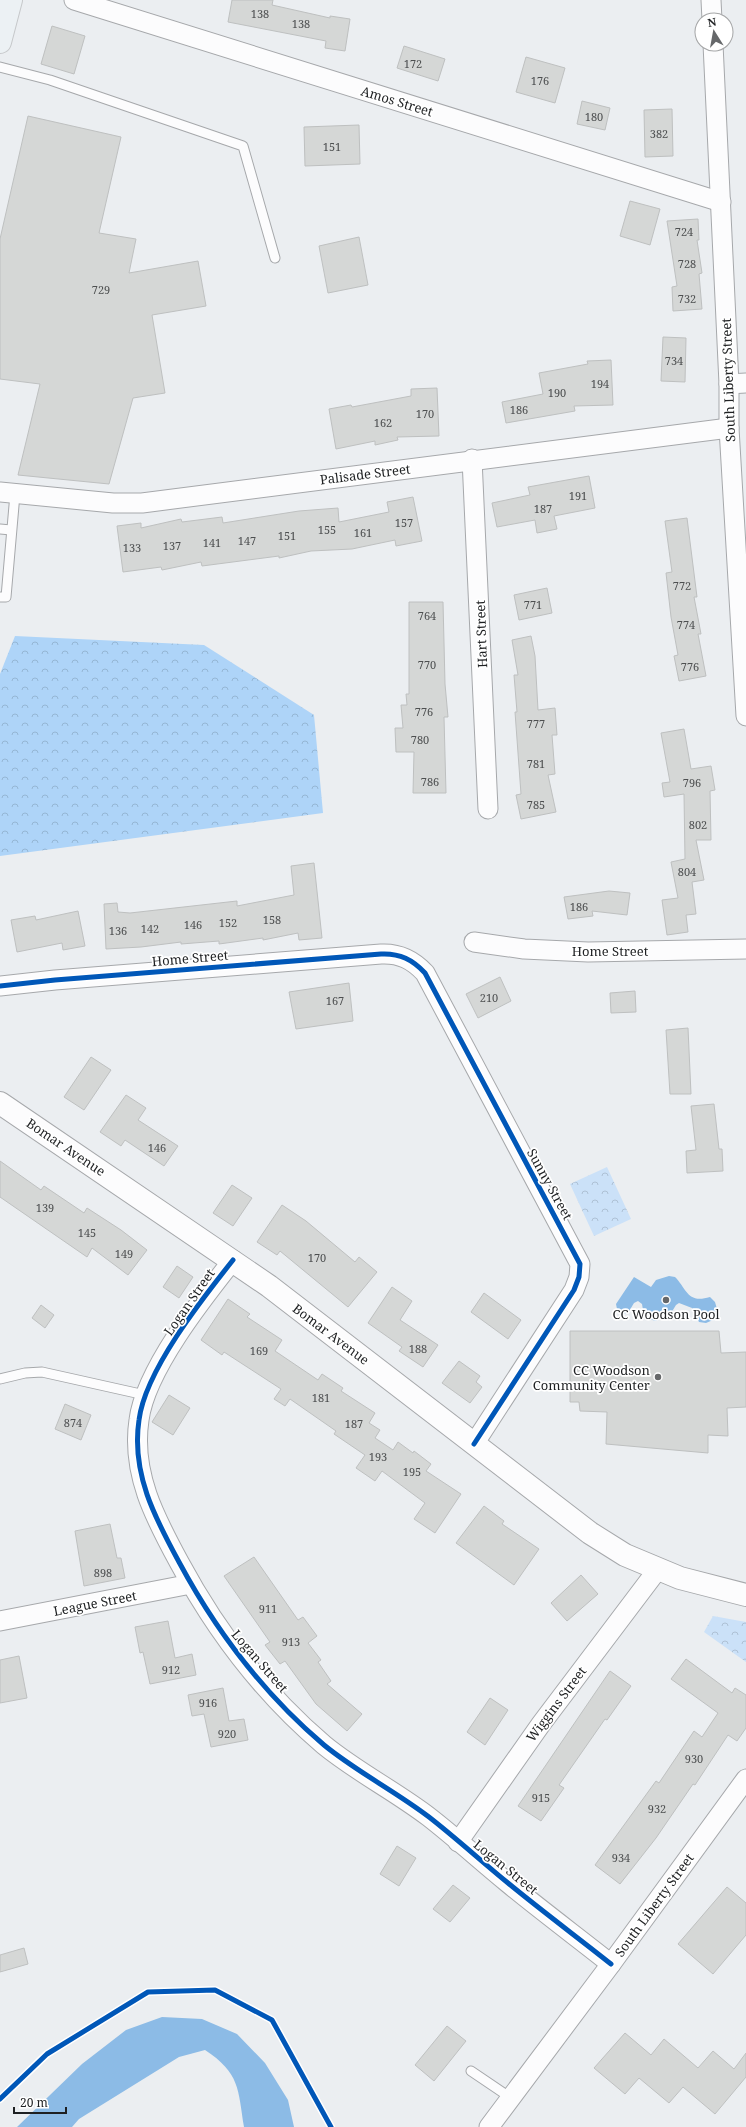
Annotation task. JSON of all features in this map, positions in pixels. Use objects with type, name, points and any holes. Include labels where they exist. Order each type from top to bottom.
[{"type":"main road","points":[[0,42],[11,0]]},
{"type":"street","name":"Amos Street","points":[[74,0],[721,202]]},
{"type":"street","points":[[711,0],[712,12]]},
{"type":"street","name":"South Liberty Street","points":[[713,52],[721,202],[737,384],[729,428],[744,632],[746,716]]},
{"type":"street","name":"Palisade Street","points":[[7,493],[113,503],[142,503],[472,459],[729,428]]},
{"type":"street","name":"Hart Street","points":[[472,459],[488,809]]},
{"type":"street","name":"Home Street","points":[[474,942],[524,949],[588,952],[746,949]]},
{"type":"street","name":"Home Street","points":[[0,986],[55,980],[382,954]]},
{"type":"street","name":"Sunny Street","points":[[382,954],[404,956],[416,964],[425,973],[580,1264],[579,1277],[574,1290],[474,1444]]},
{"type":"street","name":"Bomar Avenue","points":[[0,1103],[233,1260],[445,1419],[474,1444],[590,1532],[625,1555],[680,1578],[746,1595]]},
{"type":"street","name":"Logan Street","points":[[233,1260],[173,1344],[155,1373],[145,1395],[139,1418],[137,1442],[143,1485],[149,1502],[165,1536],[191,1584],[222,1634],[290,1714],[325,1745],[362,1773],[402,1797],[611,1964]]},
{"type":"street","name":"Wiggins Street","points":[[458,1842],[541,1724],[658,1569]]},
{"type":"street","name":"League Street","points":[[0,1621],[191,1584]]},
{"type":"street","name":"South Liberty Street","points":[[489,2127],[611,1964],[746,1779]]},
{"type":"lane","points":[[0,67],[50,80],[243,146],[275,258]]},
{"type":"lane","points":[[0,597],[6,597],[11,530],[7,493]]},
{"type":"lane","points":[[0,529],[11,530]]},
{"type":"lane","points":[[0,1379],[25,1373],[42,1372],[145,1395]]},
{"type":"lane","points":[[471,2071],[511,2098]]},
{"type":"green space","points":[[15,636],[204,645],[314,715],[323,813],[0,856],[0,674]]},
{"type":"green space","points":[[607,1167],[631,1219],[594,1236],[570,1184]]},
{"type":"green space","points":[[713,1616],[746,1622],[746,1662],[704,1632]]},
{"type":"shaded area","name":"CC Woodson Pool","points":[[669,1276],[675,1277],[692,1297],[702,1299],[710,1297],[715,1302],[717,1309],[713,1320],[706,1323],[699,1322],[692,1308],[679,1303],[676,1305],[668,1318],[662,1314],[656,1321],[644,1316],[642,1304],[638,1301],[634,1303],[628,1313],[621,1314],[617,1309],[616,1304],[634,1277],[651,1287],[656,1280]]},
{"type":"shaded area","points":[[162,2017],[202,2019],[237,2034],[265,2063],[288,2100],[294,2127],[244,2127],[238,2092],[231,2074],[225,2066],[205,2050],[179,2057],[79,2119],[72,2127],[17,2127],[82,2064],[126,2030]]},
{"type":"building","points":[[232,0],[273,0],[272,5],[330,18],[330,16],[350,19],[345,51],[325,48],[326,41],[228,22]]},
{"type":"building","points":[[52,26],[85,36],[74,74],[41,64]]},
{"type":"building","points":[[404,46],[445,59],[438,81],[397,68]]},
{"type":"building","points":[[526,57],[565,68],[555,103],[516,92]]},
{"type":"building","points":[[582,101],[610,108],[605,130],[577,124]]},
{"type":"building","points":[[672,109],[673,156],[645,157],[644,110]]},
{"type":"building","points":[[28,116],[121,137],[99,233],[136,239],[129,273],[198,261],[206,306],[152,315],[165,393],[133,398],[109,484],[18,475],[40,384],[0,379],[0,239]]},
{"type":"building","points":[[359,125],[360,164],[305,166],[304,127]]},
{"type":"building","points":[[630,201],[660,209],[650,245],[620,236]]},
{"type":"building","points":[[698,219],[699,240],[697,240],[702,273],[699,274],[702,309],[673,311],[672,287],[677,286],[667,221]]},
{"type":"building","points":[[359,237],[368,285],[328,293],[319,246]]},
{"type":"building","points":[[663,337],[686,338],[685,382],[661,381]]},
{"type":"building","points":[[611,360],[613,405],[574,406],[575,411],[506,423],[502,402],[543,394],[539,373],[588,364],[587,361]]},
{"type":"building","points":[[437,388],[439,436],[397,437],[398,440],[375,445],[375,441],[336,449],[329,409],[351,405],[352,407],[411,396],[411,389]]},
{"type":"building","points":[[589,476],[595,508],[554,516],[557,529],[537,533],[535,520],[497,527],[492,503],[530,495],[528,487]]},
{"type":"building","points":[[413,497],[422,541],[396,546],[395,540],[352,549],[311,551],[279,558],[279,556],[202,566],[201,562],[162,570],[161,567],[123,572],[117,526],[141,523],[141,528],[181,519],[182,522],[222,517],[223,523],[299,511],[338,508],[339,522],[389,512],[387,502]]},
{"type":"building","points":[[687,518],[697,597],[694,597],[701,634],[698,634],[706,676],[679,681],[674,656],[678,655],[671,617],[666,573],[672,572],[665,521]]},
{"type":"building","points":[[547,588],[552,613],[519,620],[514,595]]},
{"type":"building","points":[[409,602],[443,602],[445,684],[448,717],[444,717],[446,793],[413,793],[414,752],[396,752],[395,728],[403,728],[401,705],[407,705],[406,694],[409,694]]},
{"type":"building","points":[[531,636],[535,656],[538,710],[555,708],[557,735],[552,735],[555,774],[548,775],[556,812],[521,819],[516,795],[521,794],[514,675],[518,675],[512,640]]},
{"type":"building","points":[[684,729],[691,769],[711,766],[715,790],[710,791],[711,840],[696,840],[704,880],[692,882],[696,914],[686,915],[688,932],[667,935],[662,900],[678,898],[671,862],[685,859],[684,794],[664,797],[662,783],[670,782],[661,733]]},
{"type":"building","points":[[314,863],[322,938],[299,940],[298,933],[263,940],[263,938],[219,944],[219,941],[181,944],[181,942],[141,947],[106,949],[104,904],[117,903],[118,912],[130,913],[237,901],[237,906],[294,895],[291,866]]},
{"type":"building","points":[[609,891],[630,893],[627,915],[592,911],[593,916],[568,919],[564,897]]},
{"type":"building","points":[[78,911],[85,946],[63,950],[62,943],[17,952],[11,920],[35,916],[36,920]]},
{"type":"building","points":[[500,977],[511,1001],[478,1018],[466,994]]},
{"type":"building","points":[[349,983],[353,1021],[296,1029],[289,992]]},
{"type":"building","points":[[635,991],[636,1012],[611,1013],[610,993]]},
{"type":"building","points":[[688,1028],[691,1094],[670,1094],[666,1030]]},
{"type":"building","points":[[91,1057],[111,1070],[84,1110],[64,1097]]},
{"type":"building","points":[[126,1095],[146,1108],[138,1120],[178,1146],[164,1166],[125,1140],[121,1146],[100,1132]]},
{"type":"building","points":[[714,1104],[719,1149],[722,1149],[723,1171],[687,1173],[686,1151],[696,1150],[691,1106]]},
{"type":"building","points":[[0,1161],[41,1190],[44,1186],[84,1213],[87,1208],[121,1230],[147,1250],[128,1275],[92,1248],[87,1257],[0,1197]]},
{"type":"building","points":[[232,1185],[252,1198],[233,1226],[213,1213]]},
{"type":"building","points":[[282,1205],[306,1221],[355,1262],[359,1257],[377,1272],[348,1307],[280,1251],[277,1255],[257,1242]]},
{"type":"building","points":[[177,1266],[193,1277],[179,1298],[163,1287]]},
{"type":"building","points":[[392,1287],[412,1301],[400,1320],[438,1345],[423,1367],[399,1351],[402,1347],[368,1323]]},
{"type":"building","points":[[484,1293],[521,1320],[508,1339],[471,1312]]},
{"type":"building","points":[[228,1299],[250,1314],[247,1317],[282,1340],[275,1351],[318,1380],[322,1374],[343,1388],[341,1391],[375,1413],[369,1423],[380,1430],[375,1438],[393,1450],[398,1442],[413,1453],[414,1451],[431,1464],[426,1471],[461,1494],[435,1533],[414,1519],[425,1503],[382,1471],[375,1481],[356,1468],[365,1455],[334,1434],[336,1431],[290,1399],[285,1406],[274,1399],[281,1389],[224,1352],[222,1355],[201,1340]]},
{"type":"building","points":[[41,1305],[54,1315],[45,1328],[32,1318]]},
{"type":"building","name":"CC Woodson Community Center","points":[[570,1331],[719,1331],[721,1353],[746,1352],[746,1407],[727,1408],[728,1436],[708,1435],[708,1453],[606,1444],[607,1412],[580,1411],[579,1402],[570,1402]]},
{"type":"building","points":[[459,1361],[480,1376],[476,1382],[482,1387],[470,1403],[442,1383]]},
{"type":"building","points":[[169,1395],[190,1408],[173,1435],[152,1422]]},
{"type":"building","points":[[65,1404],[91,1415],[81,1440],[55,1429]]},
{"type":"building","points":[[484,1506],[504,1521],[502,1524],[539,1549],[514,1585],[456,1543]]},
{"type":"building","points":[[110,1524],[117,1558],[121,1558],[125,1578],[84,1586],[75,1531]]},
{"type":"building","points":[[254,1557],[298,1620],[303,1617],[317,1636],[308,1643],[321,1660],[318,1662],[331,1681],[327,1684],[362,1714],[347,1731],[316,1704],[285,1661],[280,1664],[265,1645],[270,1642],[224,1576]]},
{"type":"building","points":[[581,1575],[598,1594],[567,1621],[551,1603]]},
{"type":"building","points":[[168,1621],[175,1658],[192,1654],[196,1675],[150,1684],[143,1652],[140,1653],[135,1627]]},
{"type":"building","points":[[19,1656],[27,1698],[0,1703],[0,1660]]},
{"type":"building","points":[[686,1659],[732,1693],[735,1688],[746,1695],[746,1728],[737,1741],[728,1735],[695,1785],[693,1784],[656,1838],[620,1884],[595,1865],[656,1781],[659,1783],[694,1731],[702,1737],[718,1713],[671,1679]]},
{"type":"building","points":[[610,1671],[631,1686],[607,1720],[605,1719],[559,1785],[564,1788],[541,1821],[518,1806]]},
{"type":"building","points":[[223,1688],[229,1721],[244,1719],[248,1740],[211,1747],[204,1714],[192,1716],[188,1695]]},
{"type":"building","points":[[490,1698],[508,1710],[485,1745],[467,1732]]},
{"type":"building","points":[[397,1846],[416,1858],[399,1886],[380,1874]]},
{"type":"building","points":[[453,1885],[470,1898],[450,1922],[433,1909]]},
{"type":"building","points":[[727,1887],[746,1903],[746,1935],[713,1974],[678,1944]]},
{"type":"building","points":[[24,1948],[28,1964],[0,1972],[0,1955]]},
{"type":"building","points":[[447,2026],[466,2041],[434,2081],[415,2065]]},
{"type":"building","points":[[625,2033],[651,2055],[664,2039],[698,2068],[713,2051],[734,2069],[746,2053],[746,2077],[715,2114],[683,2087],[669,2103],[639,2078],[625,2094],[594,2068]]},
{"type":"cycle path","points":[[0,986],[55,980],[381,954],[400,956],[416,964],[425,973],[580,1264],[579,1277],[574,1290],[474,1444]]},
{"type":"cycle path","points":[[233,1260],[191,1315],[163,1358],[143,1401],[139,1420],[137,1440],[138,1458],[147,1494],[162,1529],[193,1588],[225,1637],[262,1683],[281,1705],[324,1745],[429,1817],[498,1875],[611,1964]]},
{"type":"cycle path","points":[[0,2099],[47,2054],[148,1992],[215,1990],[272,2020],[331,2127]]},
{"type":"place","name":"CC Woodson Pool","points":[[666,1300]]},
{"type":"place","name":"CC Woodson Community Center","points":[[658,1377]]}]
